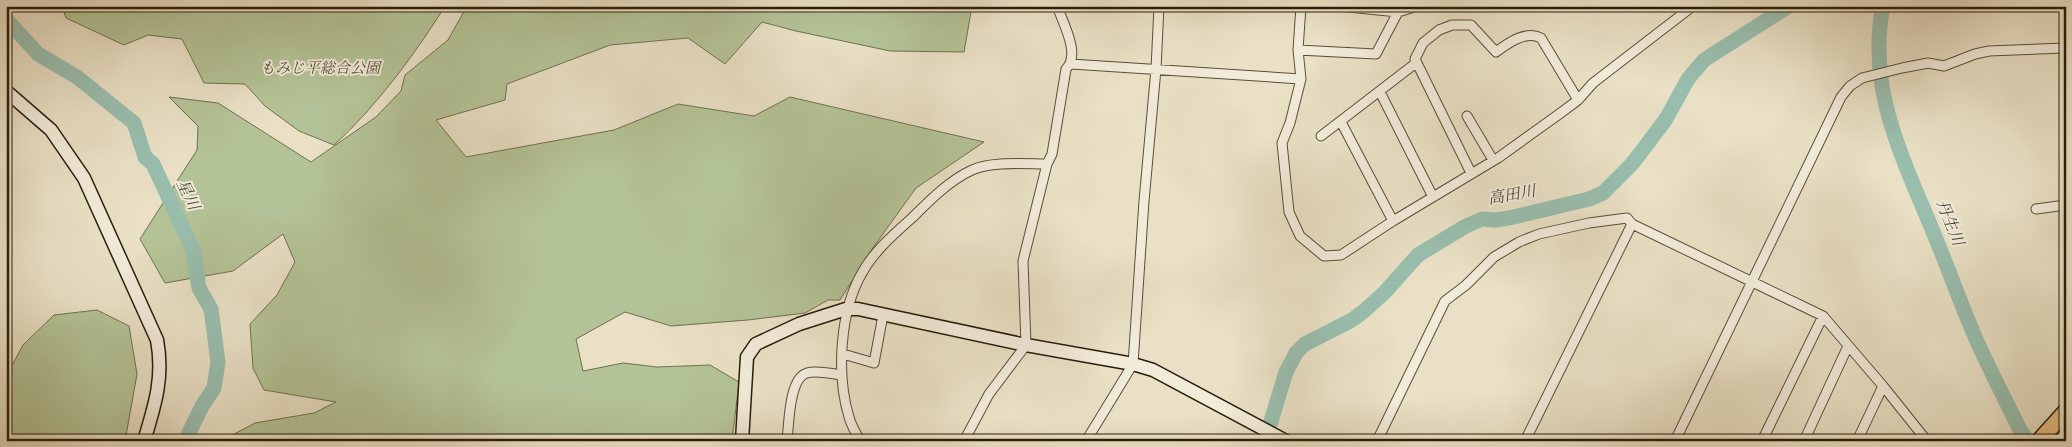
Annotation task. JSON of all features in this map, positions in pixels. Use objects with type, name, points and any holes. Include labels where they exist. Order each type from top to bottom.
[{"type":"main road","points":[[2042,437],[2066,411]]},
{"type":"street","points":[[964,441],[989,394],[1026,345],[1023,261],[1047,164],[1052,154],[1066,69],[1071,64],[1073,53],[1057,6]]},
{"type":"street","points":[[1086,441],[1132,364],[1156,69],[1159,6]]},
{"type":"street","points":[[1301,6],[1298,50],[1301,79],[1290,123],[1282,143],[1289,212],[1300,236],[1324,256],[1341,255],[1392,221],[1493,160],[1578,100],[1593,83],[1693,6]]},
{"type":"street","points":[[1338,6],[1398,9],[1418,6]]},
{"type":"street","points":[[1298,50],[1376,54],[1398,9]]},
{"type":"street","points":[[1471,173],[1436,99],[1416,63],[1416,55],[1430,36],[1452,24],[1471,24],[1496,52],[1515,39],[1537,36],[1578,100]]},
{"type":"street","points":[[1675,441],[1841,96],[1850,86],[1862,78],[1928,64],[1944,66],[1989,51],[2066,48]]},
{"type":"street","points":[[1321,136],[1416,63]]},
{"type":"street","points":[[1071,64],[1301,79]]},
{"type":"street","points":[[6,91],[51,130],[84,178],[157,340],[161,359],[159,386],[144,441]]},
{"type":"street","points":[[1380,92],[1433,197]]},
{"type":"street","points":[[1467,116],[1493,160]]},
{"type":"street","points":[[1341,122],[1392,221]]},
{"type":"street","points":[[860,441],[849,418],[842,375],[846,309],[862,272],[878,250],[949,184],[973,169],[998,165],[1047,164]]},
{"type":"street","points":[[2036,210],[2066,205]]},
{"type":"street","points":[[1377,441],[1444,301],[1466,285],[1494,256],[1518,242],[1560,228],[1615,218],[1627,218],[1632,224],[1823,316],[1884,386],[1926,441]]},
{"type":"street","points":[[1525,441],[1632,224]]},
{"type":"street","points":[[742,441],[747,357],[756,344],[799,324],[846,309],[858,309],[1026,345],[1132,364],[1153,370],[1284,440]]},
{"type":"street","points":[[843,354],[874,363],[883,315]]},
{"type":"street","points":[[1762,441],[1823,316]]},
{"type":"street","points":[[1804,441],[1848,346]]},
{"type":"street","points":[[787,441],[794,384],[800,375],[809,372],[842,375]]},
{"type":"street","points":[[1856,441],[1884,386]]},
{"type":"green space","name":"もみじ平総合公園","points":[[62,6],[445,6],[394,79],[365,114],[334,145],[299,131],[265,106],[245,84],[204,83],[182,39],[148,35],[124,45],[66,18]]},
{"type":"green space","points":[[467,6],[972,6],[964,52],[890,51],[762,22],[725,64],[688,38],[610,45],[507,84],[505,100],[436,120],[466,157],[614,130],[678,104],[754,116],[790,97],[984,142],[916,188],[872,249],[840,300],[828,300],[805,313],[671,326],[625,312],[576,339],[583,371],[623,363],[657,367],[710,365],[739,382],[732,441],[221,441],[255,423],[314,413],[336,402],[264,390],[253,368],[250,324],[277,295],[295,262],[283,234],[233,271],[165,283],[140,239],[197,150],[198,126],[169,97],[218,103],[311,162],[376,117],[401,91],[405,75],[448,40]]},
{"type":"green space","points":[[97,310],[129,326],[137,374],[125,441],[6,441],[6,377],[23,345],[54,315]]},
{"type":"waterway","name":"高田川","points":[[1265,441],[1286,372],[1296,353],[1305,344],[1352,320],[1385,292],[1418,255],[1466,226],[1482,219],[1509,218],[1589,199],[1603,193],[1642,151],[1666,119],[1688,79],[1704,60],[1789,6]]},
{"type":"waterway","name":"丹生川","points":[[1883,6],[1879,38],[1880,68],[1891,126],[1974,335],[2020,430],[2028,441]]},
{"type":"waterway","name":"星川","points":[[6,19],[38,54],[77,77],[134,123],[145,157],[153,164],[193,250],[199,288],[211,309],[218,362],[214,388],[202,406],[185,441]]}]
